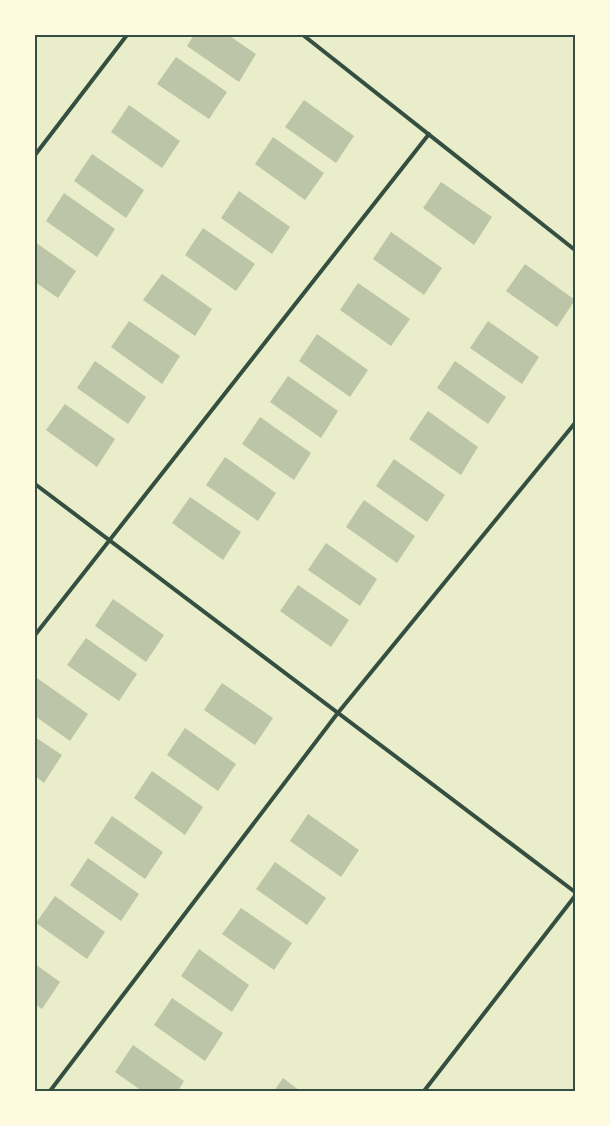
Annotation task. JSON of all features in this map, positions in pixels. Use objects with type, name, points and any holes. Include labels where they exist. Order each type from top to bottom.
[{"type":"lane","points":[[35,155],[127,35]]},
{"type":"lane","points":[[303,35],[575,250]]},
{"type":"lane","points":[[35,634],[429,134]]},
{"type":"lane","points":[[50,1091],[337,714],[575,423]]},
{"type":"lane","points":[[35,484],[575,892]]},
{"type":"lane","points":[[424,1091],[575,896]]},
{"type":"building","points":[[194,35],[228,35],[256,54],[239,82],[187,46]]},
{"type":"building","points":[[176,57],[227,92],[209,119],[157,84]]},
{"type":"building","points":[[304,100],[354,136],[336,163],[285,127]]},
{"type":"building","points":[[129,105],[180,141],[162,168],[111,132]]},
{"type":"building","points":[[273,137],[324,173],[305,200],[255,164]]},
{"type":"building","points":[[92,154],[144,190],[126,218],[74,181]]},
{"type":"building","points":[[441,182],[492,217],[474,245],[423,208]]},
{"type":"building","points":[[239,191],[290,227],[272,254],[221,218]]},
{"type":"building","points":[[64,193],[115,229],[97,257],[46,221]]},
{"type":"building","points":[[203,228],[255,264],[236,291],[185,255]]},
{"type":"building","points":[[391,232],[442,268],[424,295],[373,259]]},
{"type":"building","points":[[35,242],[76,271],[58,298],[35,282]]},
{"type":"building","points":[[525,264],[575,300],[557,327],[506,291]]},
{"type":"building","points":[[162,274],[212,309],[195,336],[143,300]]},
{"type":"building","points":[[358,283],[410,319],[391,346],[340,310]]},
{"type":"building","points":[[129,321],[180,356],[162,384],[111,347]]},
{"type":"building","points":[[488,321],[539,357],[522,384],[470,348]]},
{"type":"building","points":[[317,334],[368,370],[350,397],[299,361]]},
{"type":"building","points":[[95,361],[146,397],[128,424],[77,388]]},
{"type":"building","points":[[455,361],[506,397],[488,424],[437,388]]},
{"type":"building","points":[[288,376],[338,411],[321,438],[270,402]]},
{"type":"building","points":[[65,404],[115,439],[97,467],[46,430]]},
{"type":"building","points":[[428,411],[478,447],[461,475],[409,439]]},
{"type":"building","points":[[260,417],[311,453],[294,480],[242,444]]},
{"type":"building","points":[[225,457],[276,493],[258,521],[206,485]]},
{"type":"building","points":[[394,459],[445,495],[427,522],[376,486]]},
{"type":"building","points":[[190,497],[241,532],[223,560],[172,523]]},
{"type":"building","points":[[364,500],[415,536],[397,563],[346,527]]},
{"type":"building","points":[[326,543],[377,579],[360,606],[308,570]]},
{"type":"building","points":[[298,585],[349,620],[331,647],[280,611]]},
{"type":"building","points":[[113,599],[164,635],[146,662],[95,626]]},
{"type":"building","points":[[86,638],[137,674],[119,701],[67,665]]},
{"type":"building","points":[[37,678],[88,714],[70,741],[35,716],[35,682]]},
{"type":"building","points":[[222,683],[273,718],[255,745],[204,710]]},
{"type":"building","points":[[185,728],[236,764],[218,791],[167,755]]},
{"type":"building","points":[[35,737],[62,755],[44,783],[35,776]]},
{"type":"building","points":[[152,771],[203,807],[185,835],[134,798]]},
{"type":"building","points":[[308,814],[359,850],[341,877],[290,841]]},
{"type":"building","points":[[112,816],[163,852],[145,879],[94,843]]},
{"type":"building","points":[[88,858],[139,894],[121,921],[70,885]]},
{"type":"building","points":[[275,862],[326,898],[307,925],[256,889]]},
{"type":"building","points":[[55,896],[105,932],[87,959],[36,923]]},
{"type":"building","points":[[241,908],[292,943],[274,970],[222,934]]},
{"type":"building","points":[[199,949],[249,985],[232,1012],[181,976]]},
{"type":"building","points":[[35,964],[60,982],[42,1009],[35,1004]]},
{"type":"building","points":[[172,998],[223,1033],[205,1061],[154,1025]]},
{"type":"building","points":[[133,1045],[184,1081],[178,1091],[142,1091],[115,1072]]},
{"type":"building","points":[[283,1078],[300,1091],[274,1091]]}]
